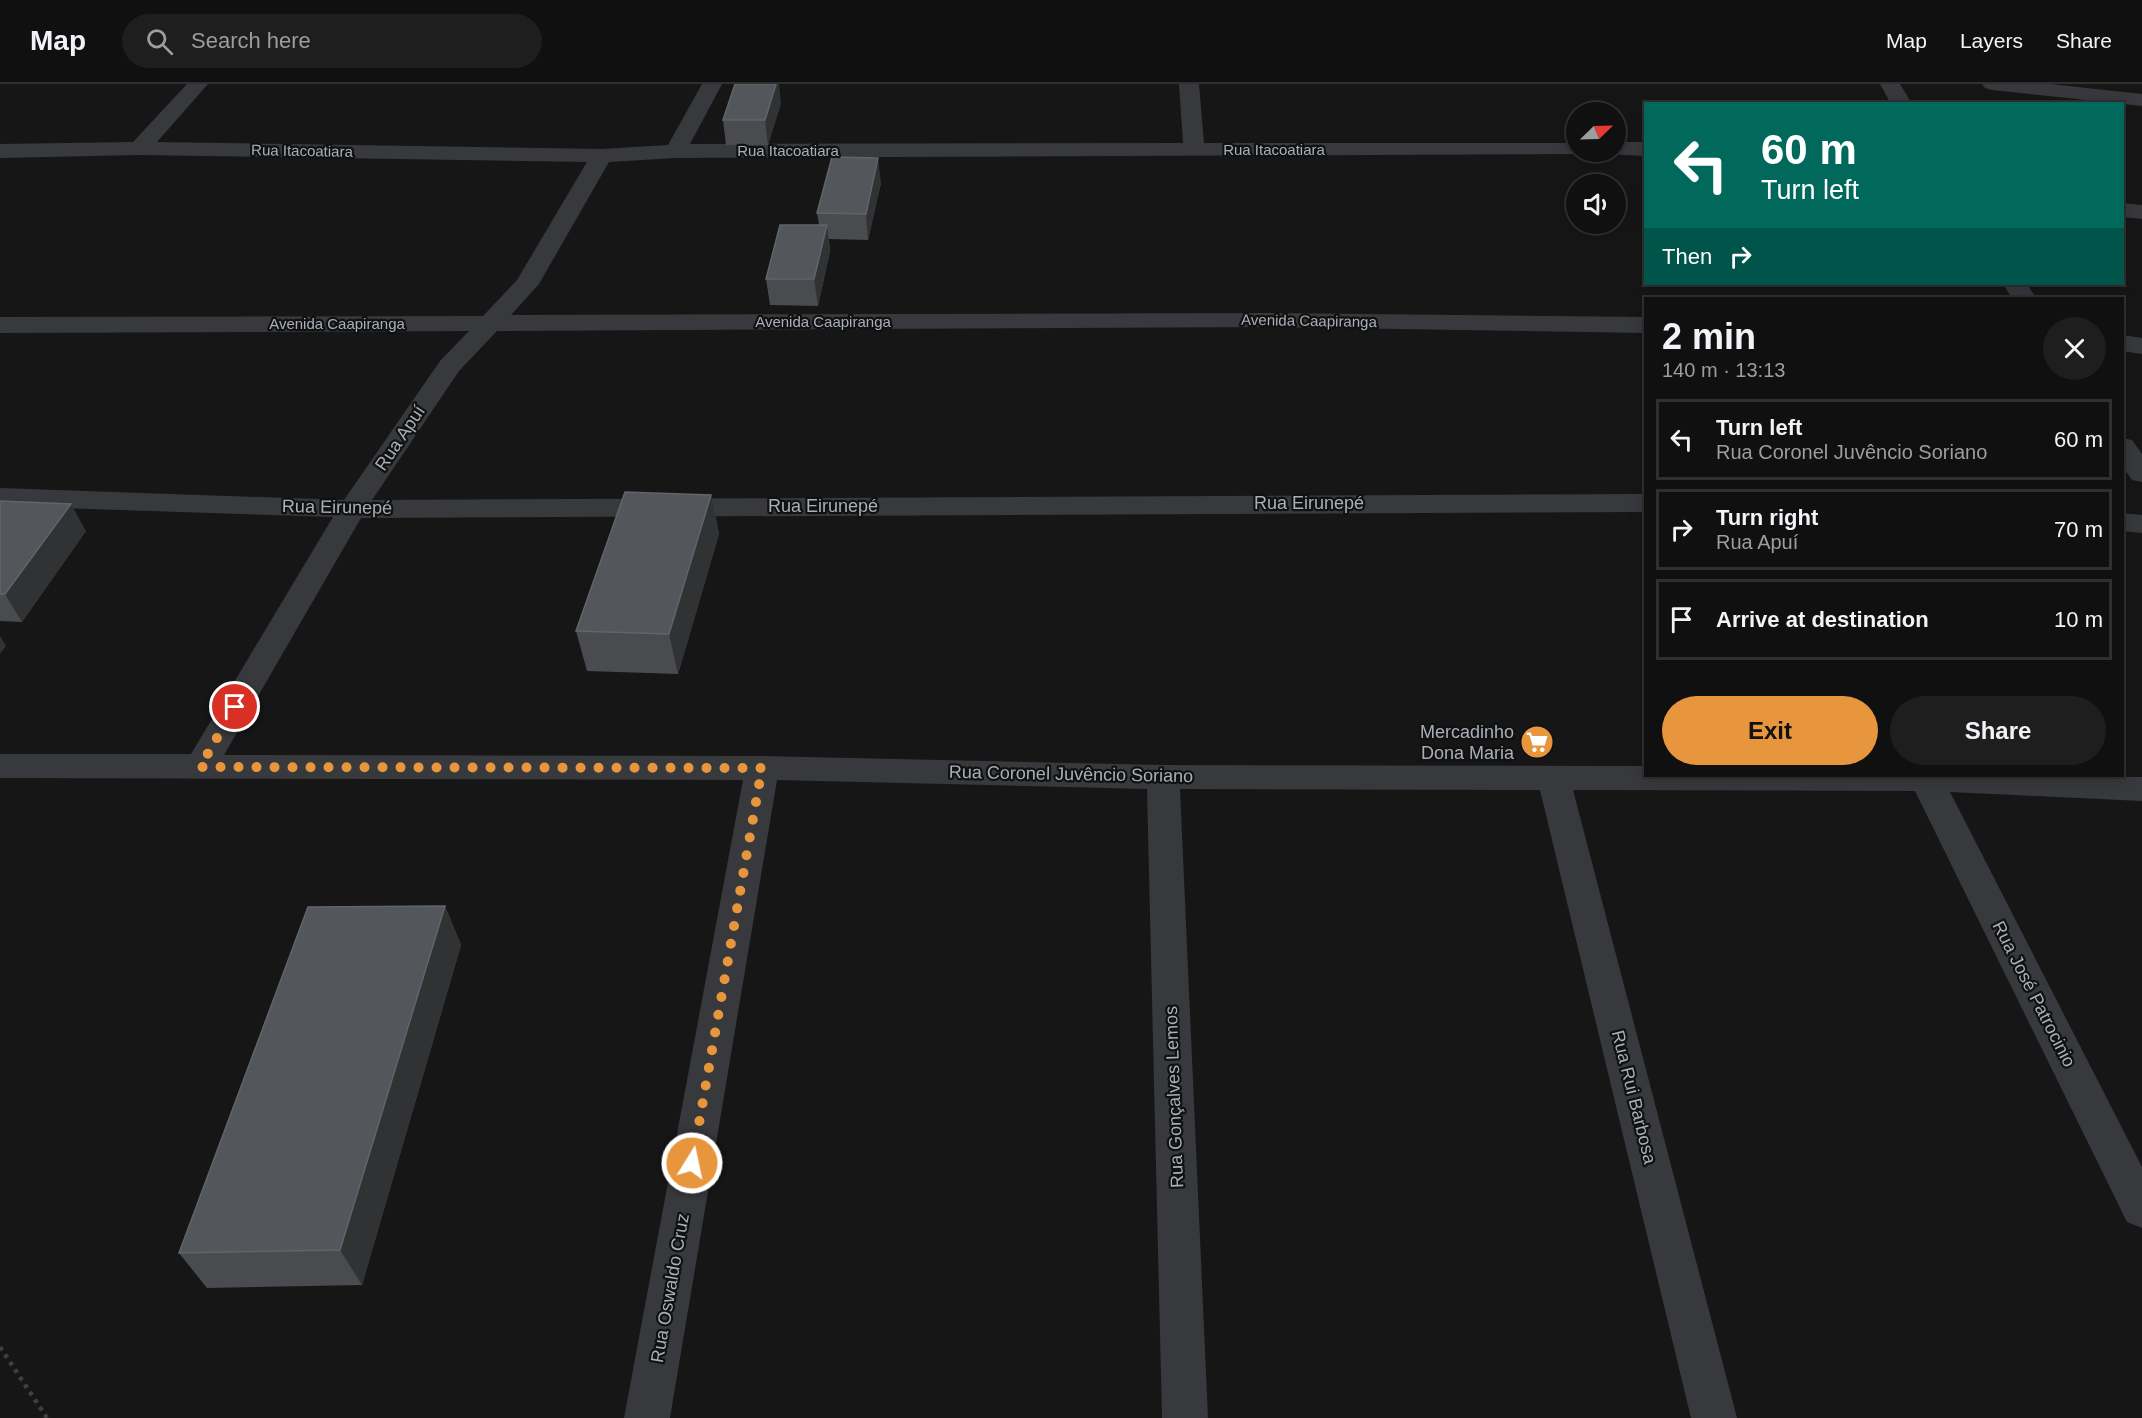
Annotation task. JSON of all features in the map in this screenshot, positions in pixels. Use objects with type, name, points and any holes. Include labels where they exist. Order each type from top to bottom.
[{"type":"street","points":[[139,148],[198,84]]},
{"type":"street","points":[[676,151],[711,84]]},
{"type":"street","points":[[1189,84],[1194,150]]},
{"type":"street","points":[[1890,84],[1901,102]]},
{"type":"street","points":[[1992,84],[2142,100]]},
{"type":"street","name":"Rua Itacoatiara","points":[[0,151],[139,148],[602,156],[676,151],[1566,149]]},
{"type":"street","points":[[1626,149],[1644,149]]},
{"type":"street","name":"Rua Apuí","points":[[200,767],[352,509],[449,366],[527,284],[602,156]]},
{"type":"street","points":[[2124,210],[2142,212]]},
{"type":"street","name":"Avenida Caapiranga","points":[[0,325],[1266,320],[1644,325]]},
{"type":"street","points":[[2124,343],[2142,346]]},
{"type":"street","points":[[2124,449],[2142,474]]},
{"type":"street","name":"Rua Eirunepé","points":[[0,497],[352,509],[1644,502]]},
{"type":"street","points":[[2124,522],[2142,524]]},
{"type":"street","name":"Rua Coronel Juvêncio Soriano","points":[[0,766],[762,768],[1163,777],[1644,777]]},
{"type":"street","name":"Rua Oswaldo Cruz","points":[[647,1418],[762,768]]},
{"type":"street","name":"Rua Rui Barbosa","points":[[1553,776],[1714,1418]]},
{"type":"street","name":"Rua Gonçalves Lemos","points":[[1163,777],[1185,1418]]},
{"type":"street","name":"Rua Coronel Juvêncio Soriano","points":[[1677,777],[1926,779],[2142,789]]},
{"type":"street","name":"Rua José Patrocinio","points":[[1926,779],[2142,1209]]},
{"type":"path","points":[[0,1347],[47,1418]]},
{"type":"building","points":[[735,84],[776,84],[765,120],[723,120]]},
{"type":"building","points":[[832,157],[878,158],[866,214],[817,213]]},
{"type":"building","points":[[780,225],[827,225],[814,279],[766,279]]},
{"type":"building","points":[[625,492],[711,495],[669,634],[576,631]]},
{"type":"building","points":[[0,501],[71,504],[5,594],[0,594]]},
{"type":"building","points":[[445,906],[340,1250],[179,1253],[308,907]]},
{"type":"place","name":"Mercadinho Dona Maria","points":[[1537,742]]},
{"type":"route","points":[[235,707],[200,767],[762,768],[692,1163]]}]
